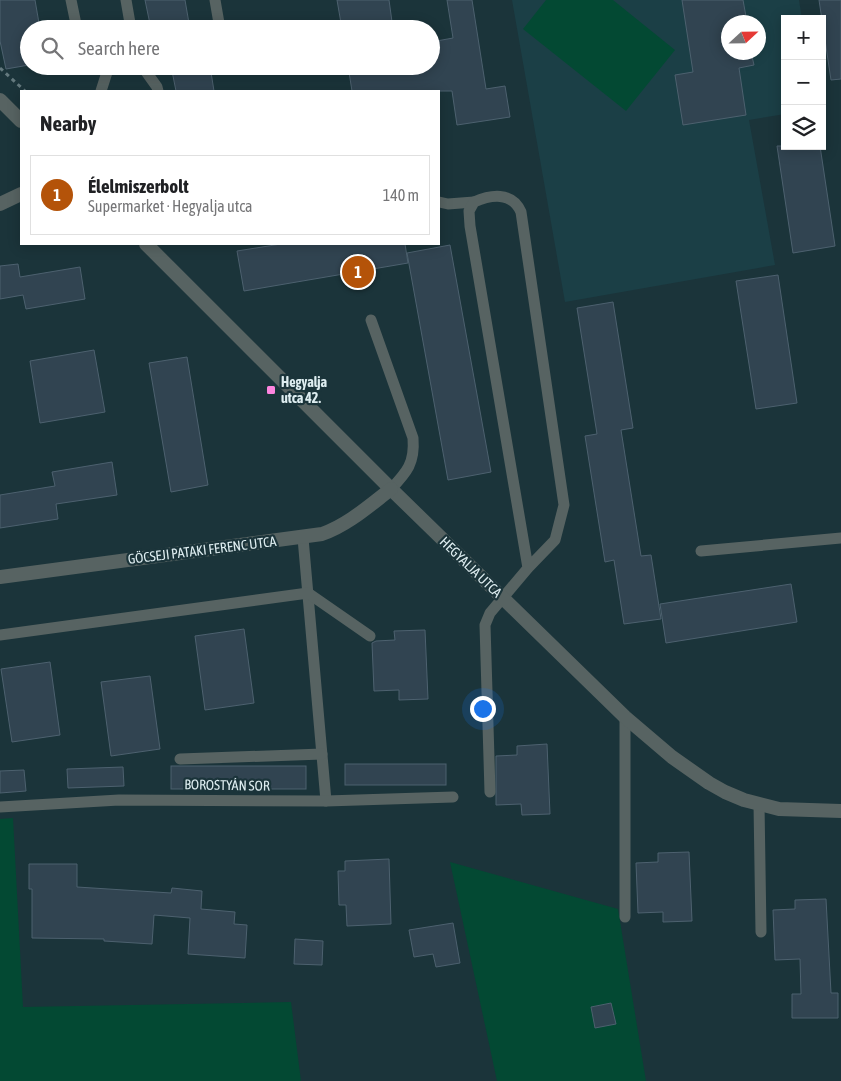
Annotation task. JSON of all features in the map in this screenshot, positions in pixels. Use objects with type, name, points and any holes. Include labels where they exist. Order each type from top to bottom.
[{"type":"street","points":[[0,100],[20,120]]},
{"type":"street","points":[[0,204],[20,194]]},
{"type":"street","name":"HEGYALJA UTCA","points":[[147,245],[391,489],[625,717],[672,757],[695,775],[725,792],[759,804],[779,809],[841,811]]},
{"type":"street","name":"GÖCSEJI PATAKI FERENC UTCA","points":[[0,577],[303,538],[334,530],[391,489]]},
{"type":"lane","points":[[72,0],[75,20]]},
{"type":"lane","points":[[126,0],[130,20]]},
{"type":"lane","points":[[215,0],[218,20]]},
{"type":"lane","points":[[101,90],[107,75]]},
{"type":"lane","points":[[148,75],[158,90]]},
{"type":"lane","points":[[442,204],[474,202],[488,196],[502,196],[512,199],[518,205],[521,212],[564,504],[555,540],[528,568],[490,613],[485,625],[490,792]]},
{"type":"lane","points":[[474,202],[469,211],[470,226],[528,568]]},
{"type":"lane","points":[[371,320],[413,438],[414,454],[411,464],[406,473],[391,489]]},
{"type":"lane","points":[[303,538],[326,801]]},
{"type":"lane","points":[[701,551],[841,538]]},
{"type":"lane","points":[[0,635],[308,593],[370,636]]},
{"type":"lane","points":[[625,717],[625,917]]},
{"type":"lane","points":[[180,759],[322,754]]},
{"type":"lane","name":"BOROSTYÁN SOR","points":[[0,807],[119,800],[326,801],[454,797]]},
{"type":"lane","points":[[759,804],[761,932]]},
{"type":"path","points":[[0,68],[24,90]]},
{"type":"shaded area","points":[[512,0],[799,0],[801,15],[781,15],[781,115],[749,120],[775,265],[565,302]]},
{"type":"green space","points":[[546,0],[613,0],[675,50],[626,111],[523,29]]},
{"type":"green space","points":[[13,818],[23,1007],[291,1002],[301,1081],[0,1081],[0,819]]},
{"type":"green space","points":[[450,862],[618,909],[646,1081],[497,1081]]},
{"type":"building","points":[[0,0],[35,0],[38,20],[20,20],[20,67],[6,69],[0,41]]},
{"type":"building","points":[[145,0],[185,0],[188,20],[149,20]]},
{"type":"building","points":[[337,0],[389,0],[392,20],[340,20]]},
{"type":"building","points":[[447,0],[472,0],[486,89],[505,86],[510,117],[457,125],[452,91],[352,90],[349,75],[440,75],[440,40],[453,38]]},
{"type":"building","points":[[682,0],[743,0],[746,15],[721,15],[721,60],[753,60],[754,65],[739,68],[746,115],[683,125],[675,75],[693,72]]},
{"type":"building","points":[[819,0],[841,0],[841,79],[831,80],[826,47],[826,15],[821,15]]},
{"type":"building","points":[[173,75],[211,75],[214,90],[176,90]]},
{"type":"building","points":[[777,146],[781,146],[781,150],[821,150],[835,246],[793,253]]},
{"type":"building","points":[[275,245],[405,245],[408,263],[244,291],[237,251]]},
{"type":"building","points":[[450,245],[491,472],[448,480],[407,253]]},
{"type":"building","points":[[18,264],[20,277],[80,267],[85,299],[26,309],[23,295],[0,299],[0,266]]},
{"type":"building","points":[[778,275],[797,403],[756,409],[736,281]]},
{"type":"building","points":[[613,302],[633,428],[621,430],[641,556],[651,555],[661,619],[624,624],[614,560],[605,562],[585,436],[597,434],[577,308]]},
{"type":"building","points":[[94,350],[105,412],[40,423],[30,361]]},
{"type":"building","points":[[187,357],[208,485],[171,492],[149,363]]},
{"type":"building","points":[[112,462],[117,495],[56,504],[58,519],[0,528],[0,495],[55,486],[52,472]]},
{"type":"building","points":[[791,584],[797,622],[666,643],[660,604]]},
{"type":"building","points":[[244,629],[254,703],[205,710],[195,636]]},
{"type":"building","points":[[425,630],[428,699],[399,700],[399,690],[374,691],[372,643],[395,640],[394,631]]},
{"type":"building","points":[[50,662],[60,735],[12,742],[1,669]]},
{"type":"building","points":[[150,676],[160,749],[111,756],[101,682]]},
{"type":"building","points":[[547,744],[550,814],[522,815],[521,804],[496,805],[496,756],[517,755],[517,746]]},
{"type":"building","points":[[345,764],[446,764],[446,785],[345,785]]},
{"type":"building","points":[[171,766],[306,766],[306,789],[171,789]]},
{"type":"building","points":[[123,767],[124,786],[68,788],[67,769]]},
{"type":"building","points":[[24,770],[26,791],[0,793],[0,771]]},
{"type":"building","points":[[689,852],[692,921],[663,922],[663,912],[638,913],[636,863],[658,862],[658,853]]},
{"type":"building","points":[[389,859],[391,924],[347,926],[346,905],[339,905],[338,871],[345,871],[345,861]]},
{"type":"building","points":[[29,864],[77,864],[77,887],[171,893],[172,888],[202,891],[201,909],[235,912],[234,924],[247,925],[245,958],[188,954],[190,918],[154,915],[152,944],[104,941],[104,939],[32,938],[32,889],[29,889]]},
{"type":"building","points":[[826,899],[831,993],[838,993],[838,1018],[792,1018],[792,994],[801,994],[800,959],[775,960],[773,910],[795,909],[795,900]]},
{"type":"building","points":[[453,923],[460,963],[436,967],[433,954],[414,957],[409,930]]},
{"type":"building","points":[[295,939],[323,941],[322,965],[294,964]]},
{"type":"building","points":[[611,1003],[616,1024],[595,1028],[591,1007]]},
{"type":"place","name":"Élelmiszerbolt","points":[[358,272]]},
{"type":"place","name":"Hegyalja utca 42.","points":[[271,390]]}]
